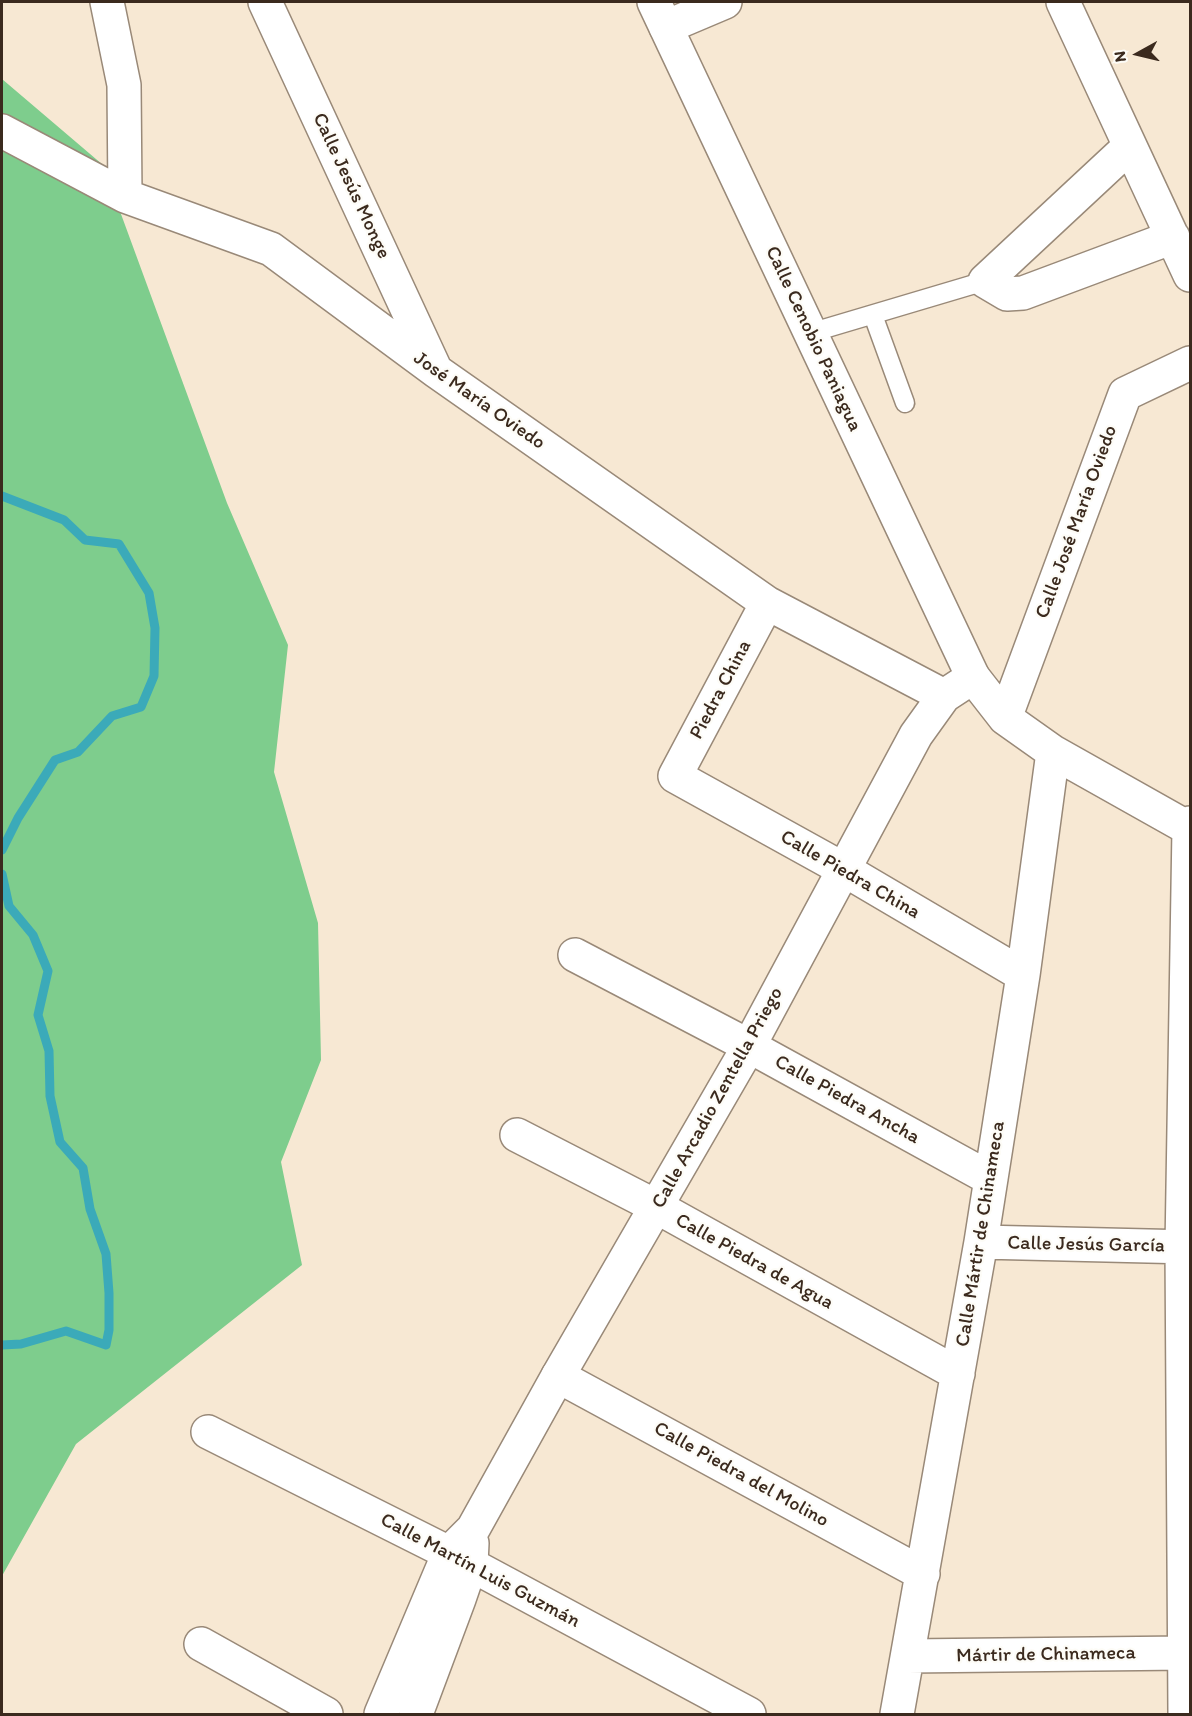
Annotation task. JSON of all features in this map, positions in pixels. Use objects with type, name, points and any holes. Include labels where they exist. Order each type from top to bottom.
[{"type":"street","points":[[107,2],[124,86],[125,196]]},
{"type":"street","name":"Calle Jesús Monge","points":[[266,2],[436,371]]},
{"type":"street","points":[[660,14],[725,2]]},
{"type":"street","points":[[1063,2],[1191,275]]},
{"type":"street","name":"Calle Cenobio Paniagua","points":[[660,14],[973,677],[1005,718],[1053,752],[1190,826]]},
{"type":"street","name":"José María Oviedo","points":[[2,131],[125,196],[271,249],[436,371],[767,603],[944,696]]},
{"type":"street","points":[[1130,146],[986,280],[1007,294],[1023,293],[1173,237]]},
{"type":"street","name":"Calle José María Oviedo","points":[[1005,718],[1125,394],[1191,363]]},
{"type":"street","name":"Piedra China","points":[[675,776],[767,603]]},
{"type":"street","name":"Calle Arcadio Zentella Priego","points":[[381,1714],[473,1529],[558,1376],[749,1046],[916,735],[944,696],[973,677]]},
{"type":"street","name":"Calle Mártir de Chinameca","points":[[897,1714],[981,1242],[1023,975],[1053,752]]},
{"type":"street","name":"Calle Piedra China","points":[[675,776],[843,869],[1023,975]]},
{"type":"street","points":[[1185,1714],[1190,826]]},
{"type":"street","name":"Calle Piedra Ancha","points":[[575,955],[749,1046],[991,1179]]},
{"type":"street","name":"Calle Piedra de Agua","points":[[517,1135],[657,1208],[958,1374]]},
{"type":"street","name":"Calle Jesús García","points":[[981,1242],[1186,1247]]},
{"type":"street","name":"Calle Piedra del Molino","points":[[558,1376],[923,1574]]},
{"type":"street","name":"Calle Martín Luis Guzmán","points":[[208,1432],[460,1558],[749,1714]]},
{"type":"street","name":"Calle Arcadio Zentella Priego","points":[[416,1714],[460,1558]]},
{"type":"street","points":[[201,1644],[326,1714]]},
{"type":"street","name":"Mártir de Chinameca","points":[[908,1656],[1185,1653]]},
{"type":"lane","points":[[810,333],[986,280]]},
{"type":"lane","points":[[873,315],[905,403]]},
{"type":"green space","points":[[2,79],[103,165],[227,503],[288,645],[274,772],[318,923],[321,1060],[281,1162],[302,1265],[76,1444],[2,1576]]},
{"type":"waterway","points":[[2,496],[64,520],[85,540],[119,544],[149,593],[155,628],[154,676],[141,707],[112,716],[78,752],[55,760],[18,818],[2,850]]},
{"type":"waterway","points":[[2,874],[9,906],[33,935],[48,971],[38,1015],[49,1051],[50,1096],[60,1142],[83,1168],[90,1209],[106,1254],[109,1293],[109,1330],[106,1345],[66,1331],[21,1344],[2,1345]]}]
